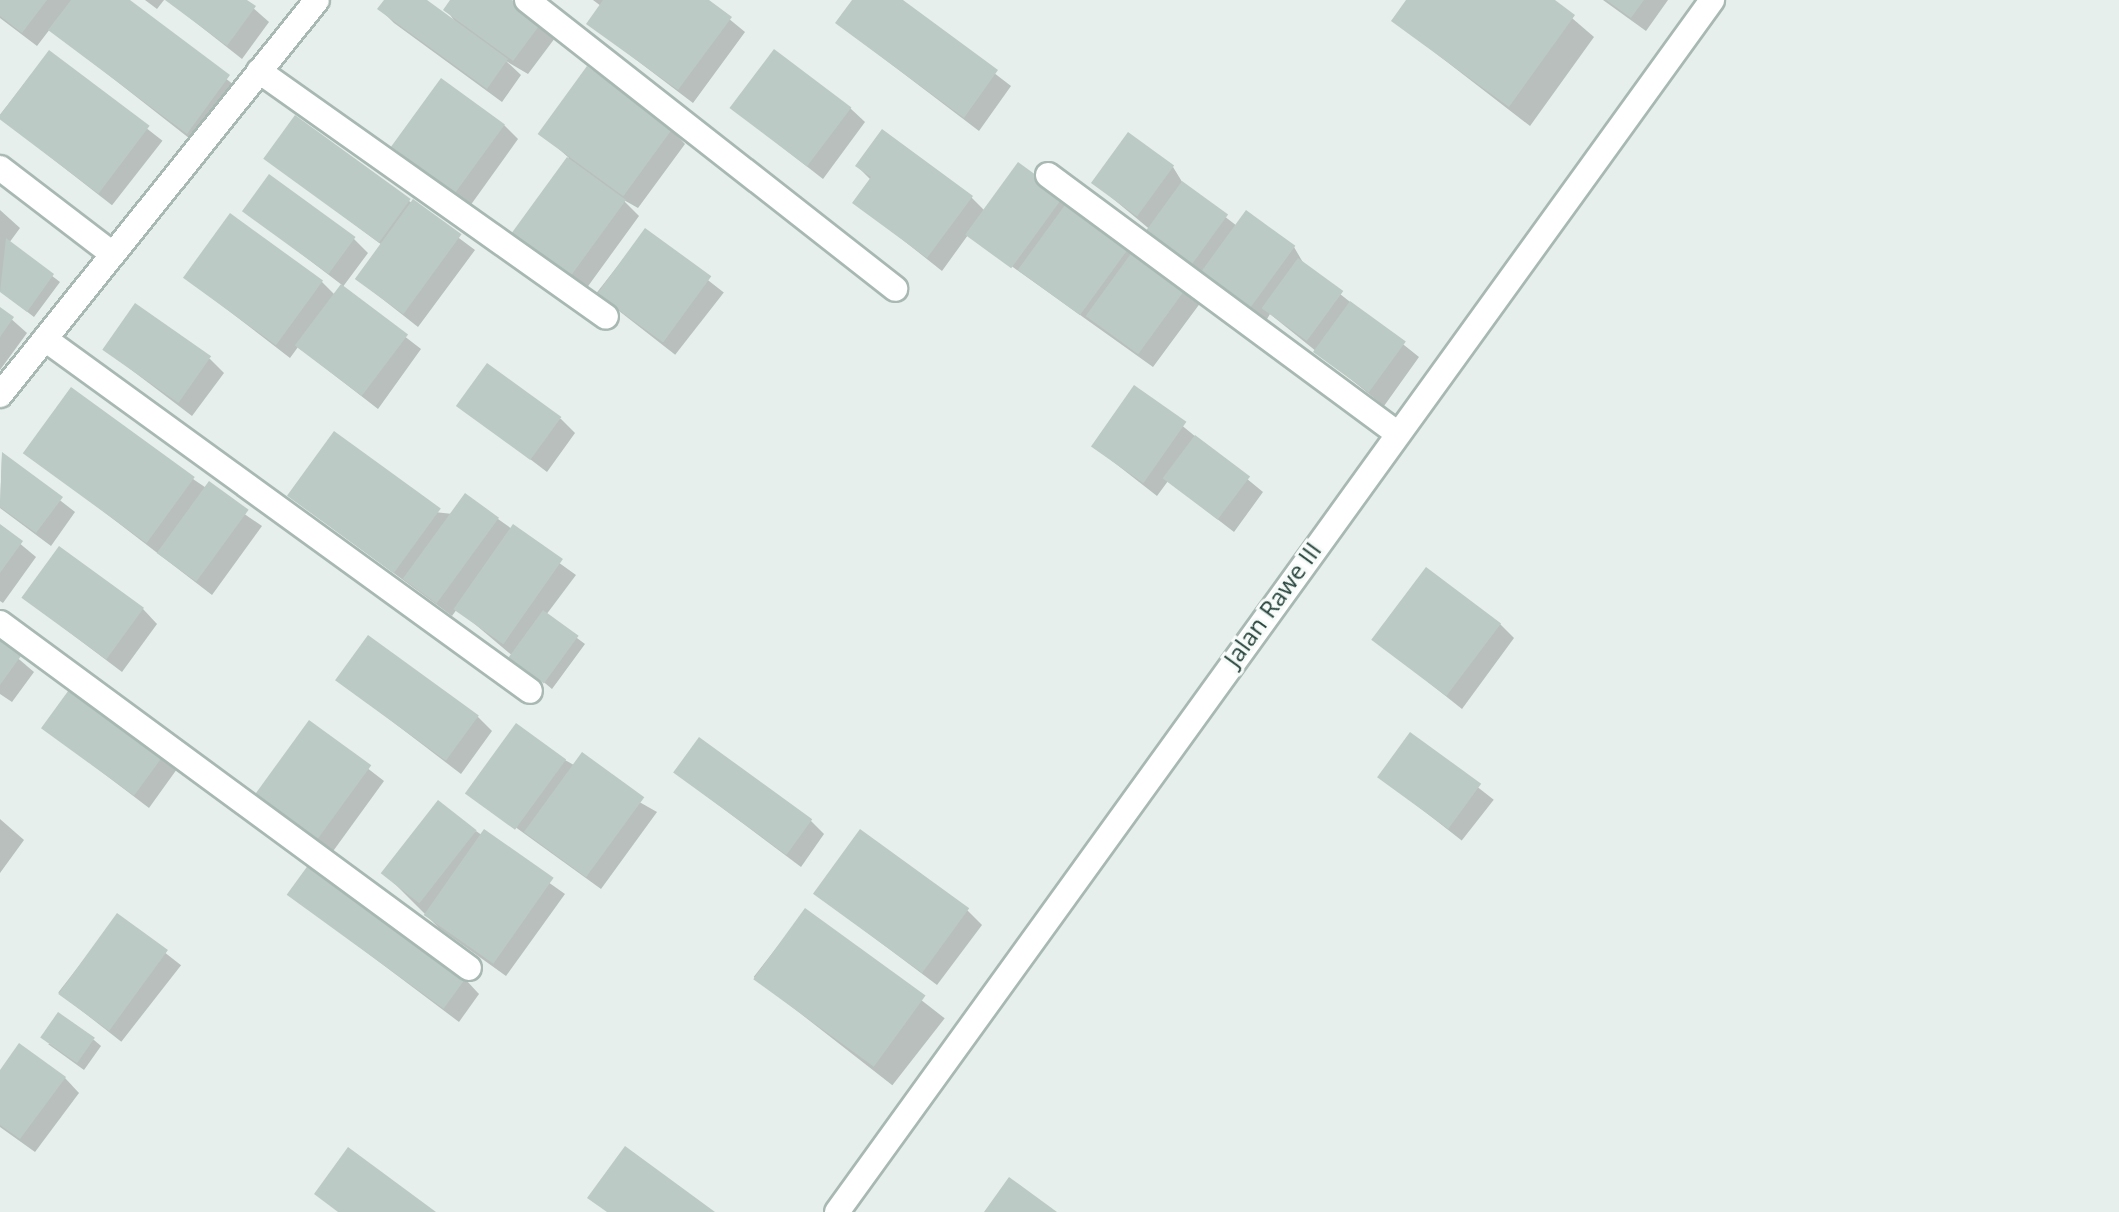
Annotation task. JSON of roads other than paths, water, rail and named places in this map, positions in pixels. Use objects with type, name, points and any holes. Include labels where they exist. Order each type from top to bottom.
[{"type":"street","points":[[0,395],[110,252],[317,0]]},
{"type":"street","points":[[527,0],[895,289]]},
{"type":"street","name":"Jalan Rawe III","points":[[837,1212],[1395,432],[1712,0]]},
{"type":"street","points":[[259,71],[606,317]]},
{"type":"street","points":[[0,168],[110,252]]},
{"type":"street","points":[[1048,175],[1395,432]]},
{"type":"street","points":[[45,339],[530,691]]},
{"type":"street","points":[[0,623],[469,968]]}]
